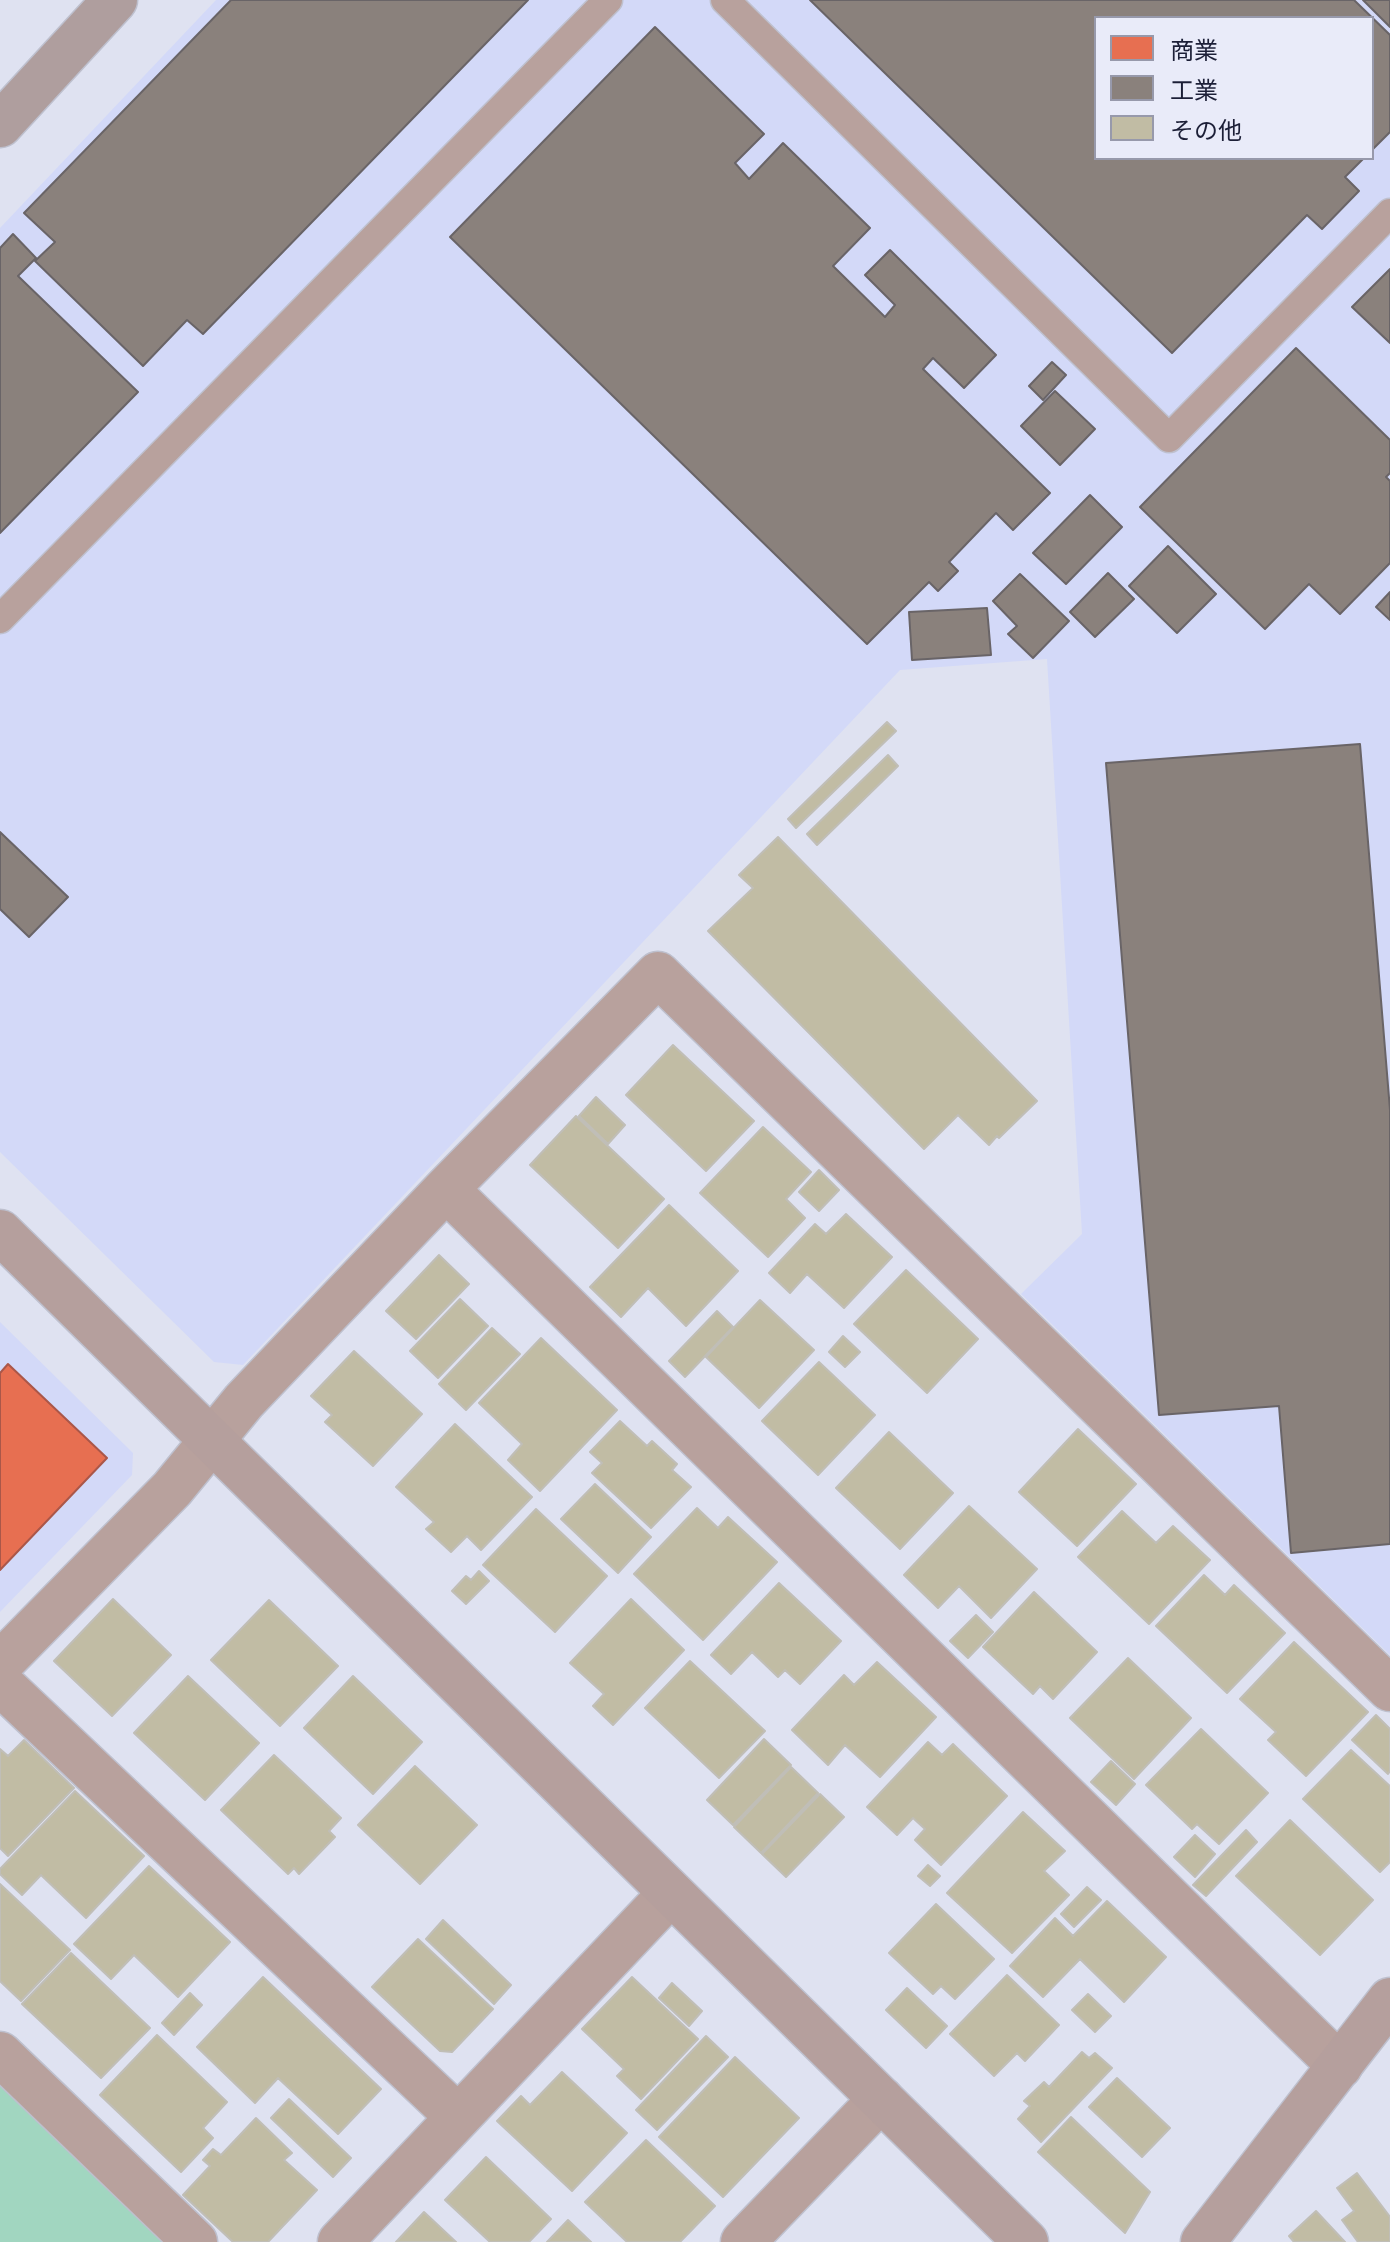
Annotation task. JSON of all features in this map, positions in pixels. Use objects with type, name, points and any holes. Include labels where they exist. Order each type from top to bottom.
[{"type":"highway","points":[[0,125],[115,0]]},
{"type":"street","points":[[0,1664],[172,1489],[244,1401],[446,1189],[658,974],[1390,1689]]},
{"type":"street","points":[[446,1189],[1340,2066]]},
{"type":"street","points":[[0,1232],[1026,2242]]},
{"type":"street","points":[[0,1683],[458,2117]]},
{"type":"street","points":[[340,2242],[671,1893]]},
{"type":"street","points":[[1203,2242],[1390,2000]]},
{"type":"street","points":[[0,2054],[195,2242]]},
{"type":"street","points":[[743,2242],[881,2099]]},
{"type":"lane","points":[[0,619],[608,0]]},
{"type":"lane","points":[[725,0],[1169,438],[1390,213]]},
{"type":"shaded area","points":[[216,0],[1390,0],[1390,1655],[1021,1294],[1082,1234],[1047,659],[900,670],[243,1365],[214,1362],[0,1152],[0,228]]},
{"type":"shaded area","points":[[0,1322],[133,1453],[132,1475],[0,1612]]},
{"type":"green space","points":[[0,2079],[169,2242],[0,2242]]},
{"type":"building: 商業","points":[[8,1364],[107,1458],[0,1570],[0,1373]]},
{"type":"building: 工業","points":[[231,0],[528,0],[203,334],[187,320],[143,366],[35,261],[55,242],[24,213]]},
{"type":"building: 工業","points":[[810,0],[1354,0],[1370,16],[1094,16],[1094,160],[1362,160],[1345,177],[1359,191],[1322,229],[1307,215],[1172,353]]},
{"type":"building: 工業","points":[[1363,0],[1390,0],[1390,27]]},
{"type":"building: 工業","points":[[1374,19],[1390,35],[1390,132],[1374,148]]},
{"type":"building: 工業","points":[[655,27],[764,134],[735,163],[749,179],[783,143],[870,228],[833,266],[885,317],[895,305],[865,275],[890,250],[996,355],[964,388],[933,358],[923,369],[1050,493],[1013,530],[996,513],[949,562],[958,571],[938,591],[929,582],[867,644],[450,237]]},
{"type":"building: 工業","points":[[13,234],[36,258],[18,276],[138,392],[0,533],[0,248]]},
{"type":"building: 工業","points":[[1390,269],[1390,343],[1352,307]]},
{"type":"building: 工業","points":[[1296,348],[1390,440],[1390,473],[1386,477],[1390,481],[1390,563],[1340,614],[1309,584],[1265,629],[1140,507]]},
{"type":"building: 工業","points":[[1052,362],[1066,375],[1043,400],[1029,386]]},
{"type":"building: 工業","points":[[1055,391],[1095,429],[1060,465],[1021,426]]},
{"type":"building: 工業","points":[[1090,495],[1122,527],[1066,584],[1033,553]]},
{"type":"building: 工業","points":[[1168,546],[1216,594],[1177,633],[1129,586]]},
{"type":"building: 工業","points":[[1108,573],[1134,599],[1095,637],[1070,612]]},
{"type":"building: 工業","points":[[1020,574],[1069,621],[1033,658],[1008,634],[1017,626],[993,601]]},
{"type":"building: 工業","points":[[1390,592],[1390,620],[1376,607]]},
{"type":"building: 工業","points":[[987,608],[991,655],[912,660],[909,612]]},
{"type":"building: 工業","points":[[1360,744],[1390,1110],[1390,1544],[1291,1553],[1279,1406],[1159,1415],[1106,763]]},
{"type":"building: 工業","points":[[0,832],[68,897],[29,937],[0,909]]},
{"type":"building: その他","points":[[887,722],[896,731],[796,828],[788,819]]},
{"type":"building: その他","points":[[888,755],[898,766],[817,845],[807,834]]},
{"type":"building: その他","points":[[778,837],[1037,1101],[999,1138],[997,1136],[989,1145],[958,1115],[924,1149],[708,931],[753,888],[739,875]]},
{"type":"building: その他","points":[[673,1045],[754,1121],[706,1171],[626,1095]]},
{"type":"building: その他","points":[[596,1097],[625,1125],[608,1144],[579,1116]]},
{"type":"building: その他","points":[[576,1116],[664,1199],[618,1248],[530,1165]]},
{"type":"building: その他","points":[[763,1127],[811,1172],[786,1199],[805,1218],[768,1257],[700,1193]]},
{"type":"building: その他","points":[[819,1170],[839,1190],[819,1211],[799,1192]]},
{"type":"building: その他","points":[[669,1205],[738,1271],[686,1326],[648,1288],[621,1317],[590,1287]]},
{"type":"building: その他","points":[[846,1214],[892,1257],[844,1308],[807,1274],[790,1293],[769,1273],[815,1224],[826,1234]]},
{"type":"building: その他","points":[[439,1255],[469,1284],[416,1339],[386,1311]]},
{"type":"building: その他","points":[[906,1270],[978,1339],[927,1393],[854,1324]]},
{"type":"building: その他","points":[[460,1299],[488,1326],[438,1378],[410,1351]]},
{"type":"building: その他","points":[[760,1300],[814,1350],[759,1408],[706,1357]]},
{"type":"building: その他","points":[[717,1311],[733,1327],[685,1377],[669,1361]]},
{"type":"building: その他","points":[[492,1328],[520,1354],[466,1410],[439,1384]]},
{"type":"building: その他","points":[[843,1336],[860,1352],[845,1367],[829,1352]]},
{"type":"building: その他","points":[[541,1338],[617,1410],[540,1491],[508,1460],[522,1444],[479,1403]]},
{"type":"building: その他","points":[[354,1351],[422,1414],[373,1466],[325,1422],[332,1415],[311,1396]]},
{"type":"building: その他","points":[[819,1362],[875,1415],[818,1475],[762,1421]]},
{"type":"building: その他","points":[[620,1421],[647,1446],[652,1441],[677,1464],[672,1470],[691,1487],[651,1528],[592,1473],[602,1463],[590,1452]]},
{"type":"building: その他","points":[[455,1424],[532,1497],[481,1550],[467,1536],[451,1552],[426,1529],[434,1522],[396,1487]]},
{"type":"building: その他","points":[[1078,1429],[1136,1484],[1077,1546],[1019,1492]]},
{"type":"building: その他","points":[[889,1432],[953,1493],[900,1549],[836,1488]]},
{"type":"building: その他","points":[[595,1484],[651,1537],[618,1573],[561,1519]]},
{"type":"building: その他","points":[[969,1506],[1037,1569],[991,1618],[959,1586],[938,1608],[904,1575]]},
{"type":"building: その他","points":[[697,1508],[718,1528],[728,1517],[777,1562],[703,1640],[634,1574]]},
{"type":"building: その他","points":[[536,1509],[607,1576],[555,1632],[483,1565]]},
{"type":"building: その他","points":[[1122,1511],[1156,1543],[1173,1526],[1210,1560],[1149,1624],[1078,1557]]},
{"type":"building: その他","points":[[479,1571],[489,1581],[466,1604],[452,1591],[466,1576],[471,1580]]},
{"type":"building: その他","points":[[1204,1575],[1225,1595],[1234,1585],[1285,1633],[1227,1693],[1156,1626]]},
{"type":"building: その他","points":[[779,1583],[841,1641],[800,1684],[785,1670],[778,1677],[752,1652],[731,1674],[711,1655]]},
{"type":"building: その他","points":[[1034,1592],[1097,1652],[1053,1699],[1040,1686],[1033,1694],[983,1647]]},
{"type":"building: その他","points":[[113,1599],[171,1655],[112,1716],[54,1661]]},
{"type":"building: その他","points":[[631,1599],[684,1650],[613,1725],[593,1706],[604,1694],[570,1663]]},
{"type":"building: その他","points":[[269,1600],[338,1666],[280,1726],[211,1660]]},
{"type":"building: その他","points":[[976,1615],[993,1632],[968,1658],[950,1641]]},
{"type":"building: その他","points":[[1294,1642],[1368,1712],[1306,1776],[1268,1740],[1276,1732],[1240,1699]]},
{"type":"building: その他","points":[[1128,1658],[1191,1718],[1134,1779],[1070,1718]]},
{"type":"building: その他","points":[[690,1661],[765,1731],[719,1778],[645,1708]]},
{"type":"building: その他","points":[[877,1662],[936,1717],[880,1777],[845,1745],[828,1765],[792,1730],[844,1675],[854,1685]]},
{"type":"building: その他","points":[[188,1676],[259,1743],[205,1800],[134,1733]]},
{"type":"building: その他","points":[[353,1676],[422,1742],[373,1794],[304,1728]]},
{"type":"building: その他","points":[[1376,1715],[1390,1729],[1388,1774],[1352,1740]]},
{"type":"building: その他","points":[[1201,1729],[1268,1793],[1219,1844],[1197,1824],[1192,1829],[1146,1785]]},
{"type":"building: その他","points":[[764,1739],[791,1765],[733,1825],[707,1800]]},
{"type":"building: その他","points":[[24,1740],[74,1788],[8,1856],[0,1848],[0,1749],[8,1756]]},
{"type":"building: その他","points":[[928,1742],[942,1755],[953,1744],[1007,1796],[941,1865],[915,1840],[925,1829],[913,1818],[897,1835],[867,1807]]},
{"type":"building: その他","points":[[1351,1750],[1390,1786],[1390,1862],[1380,1872],[1303,1799]]},
{"type":"building: その他","points":[[274,1755],[341,1818],[329,1831],[335,1837],[299,1874],[294,1868],[288,1874],[221,1810]]},
{"type":"building: その他","points":[[1111,1761],[1135,1784],[1116,1805],[1091,1782]]},
{"type":"building: その他","points":[[415,1766],[477,1825],[420,1884],[358,1825]]},
{"type":"building: その他","points":[[791,1767],[818,1793],[761,1853],[734,1827]]},
{"type":"building: その他","points":[[75,1791],[144,1856],[86,1918],[41,1875],[22,1895],[0,1874],[0,1869]]},
{"type":"building: その他","points":[[820,1794],[844,1817],[786,1877],[762,1854]]},
{"type":"building: その他","points":[[1023,1812],[1065,1851],[1044,1871],[1069,1895],[1012,1953],[947,1893]]},
{"type":"building: その他","points":[[1290,1820],[1373,1900],[1320,1955],[1236,1876]]},
{"type":"building: その他","points":[[1246,1830],[1257,1842],[1206,1896],[1193,1885]]},
{"type":"building: その他","points":[[1195,1835],[1215,1854],[1195,1877],[1174,1857]]},
{"type":"building: その他","points":[[928,1865],[940,1876],[930,1886],[918,1876]]},
{"type":"building: その他","points":[[149,1866],[230,1942],[178,1997],[134,1955],[111,1979],[74,1944]]},
{"type":"building: その他","points":[[0,1884],[70,1950],[21,2001],[0,1981]]},
{"type":"building: その他","points":[[1087,1887],[1101,1900],[1074,1927],[1061,1914]]},
{"type":"building: その他","points":[[1107,1901],[1166,1957],[1124,2002],[1080,1959],[1043,1997],[1010,1966],[1055,1918],[1073,1936]]},
{"type":"building: その他","points":[[936,1904],[994,1959],[955,1999],[941,1986],[933,1994],[889,1953]]},
{"type":"building: その他","points":[[443,1920],[511,1985],[494,2004],[426,1939]]},
{"type":"building: その他","points":[[418,1939],[493,2009],[452,2052],[440,2051],[372,1987]]},
{"type":"building: その他","points":[[71,1953],[150,2028],[101,2078],[22,2004]]},
{"type":"building: その他","points":[[1007,1975],[1059,2025],[1025,2061],[1017,2053],[994,2076],[950,2034]]},
{"type":"building: その他","points":[[263,1977],[381,2089],[338,2134],[278,2078],[255,2103],[197,2047]]},
{"type":"building: その他","points":[[632,1977],[698,2039],[641,2099],[617,2076],[624,2069],[582,2029]]},
{"type":"building: その他","points":[[672,1983],[702,2011],[689,2026],[659,1998]]},
{"type":"building: その他","points":[[907,1988],[947,2026],[926,2048],[886,2010]]},
{"type":"building: その他","points":[[190,1993],[202,2005],[174,2035],[162,2023]]},
{"type":"building: その他","points":[[1088,1994],[1111,2016],[1095,2032],[1072,2010]]},
{"type":"building: その他","points":[[157,2035],[227,2102],[203,2128],[213,2138],[181,2172],[100,2095]]},
{"type":"building: その他","points":[[706,2036],[728,2057],[657,2130],[636,2110]]},
{"type":"building: その他","points":[[1082,2052],[1089,2058],[1095,2053],[1112,2068],[1041,2142],[1018,2119],[1030,2106],[1024,2101],[1044,2082],[1049,2087]]},
{"type":"building: その他","points":[[735,2057],[799,2118],[723,2197],[659,2137]]},
{"type":"building: その他","points":[[562,2072],[627,2133],[572,2191],[497,2121],[521,2096],[530,2105]]},
{"type":"building: その他","points":[[1117,2078],[1170,2128],[1142,2157],[1089,2107]]},
{"type":"building: その他","points":[[289,2099],[351,2158],[333,2177],[271,2118]]},
{"type":"building: その他","points":[[1071,2117],[1150,2192],[1125,2233],[1038,2152]]},
{"type":"building: その他","points":[[256,2118],[292,2153],[284,2160],[317,2190],[268,2242],[233,2242],[183,2195],[210,2166],[203,2160],[213,2149],[221,2155]]},
{"type":"building: その他","points":[[646,2140],[715,2206],[680,2242],[627,2242],[585,2202]]},
{"type":"building: その他","points":[[486,2157],[551,2219],[529,2242],[490,2242],[445,2200]]},
{"type":"building: その他","points":[[1357,2173],[1390,2217],[1390,2242],[1358,2242],[1342,2220],[1354,2211],[1337,2188]]},
{"type":"building: その他","points":[[1316,2211],[1345,2242],[1294,2242],[1289,2236]]},
{"type":"building: その他","points":[[424,2212],[456,2242],[396,2242]]},
{"type":"building: その他","points":[[568,2220],[591,2242],[547,2242]]}]
